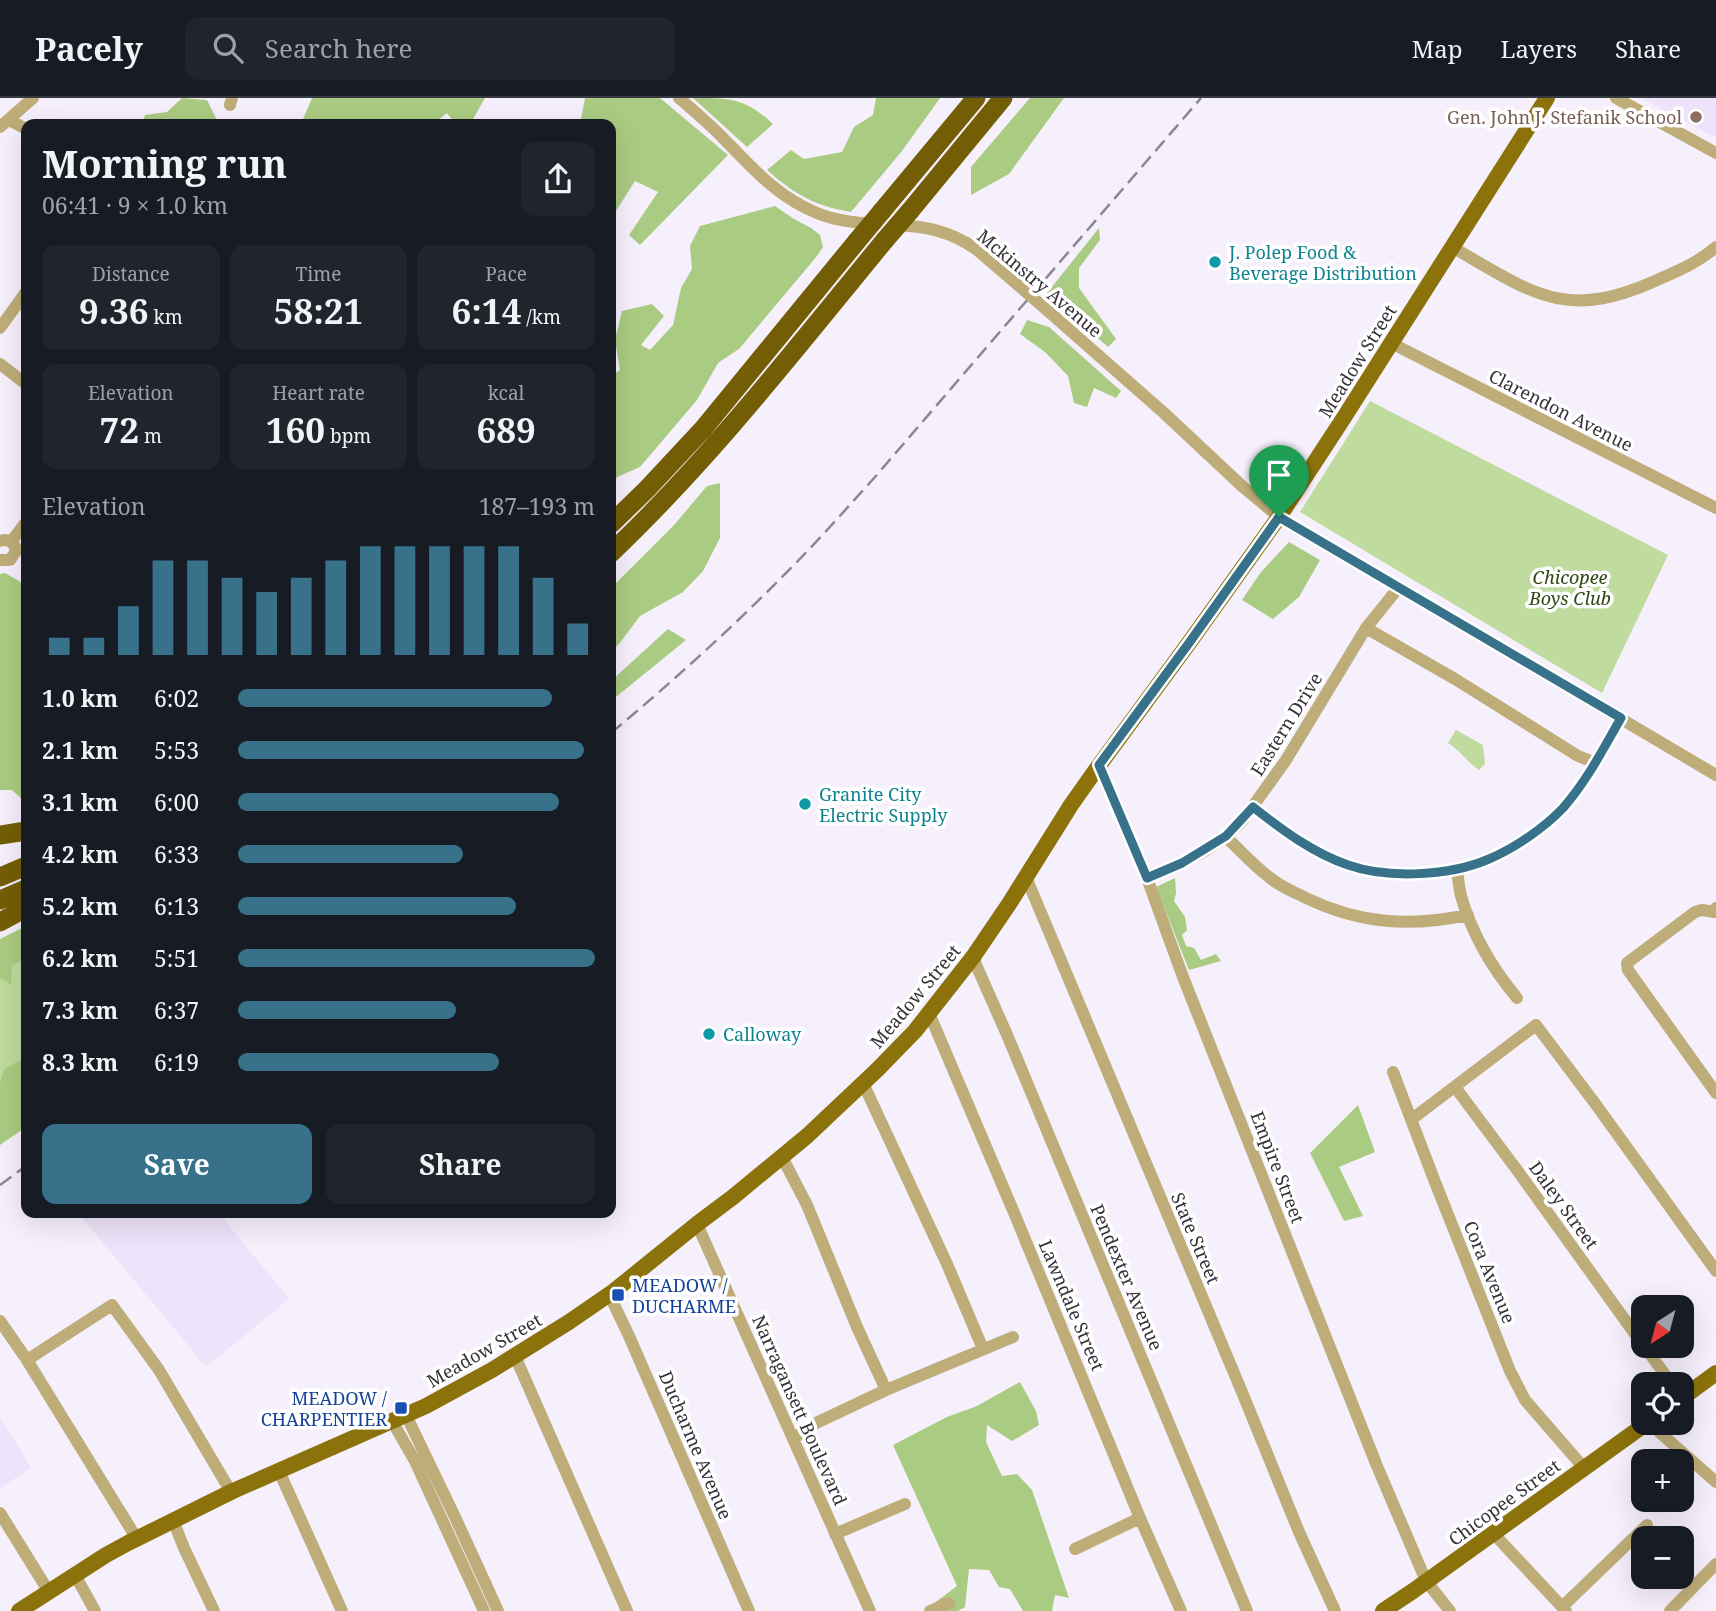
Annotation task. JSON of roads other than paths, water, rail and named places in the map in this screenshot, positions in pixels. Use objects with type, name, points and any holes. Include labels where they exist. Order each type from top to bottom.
[{"type":"highway","points":[[616,519],[703,429],[976,98]]},
{"type":"highway","points":[[616,548],[708,453],[1003,98]]},
{"type":"highway","points":[[0,835],[21,832]]},
{"type":"highway","points":[[0,877],[21,868]]},
{"type":"highway","points":[[0,900],[21,891]]},
{"type":"highway","points":[[0,922],[21,911]]},
{"type":"main road","name":"Meadow Street","points":[[19,1611],[106,1555],[173,1520],[399,1418],[515,1356],[609,1294],[733,1197],[807,1136],[863,1083],[915,1031],[972,958],[1071,805],[1279,517],[1547,98]]},
{"type":"main road","points":[[1694,1389],[1716,1373]]},
{"type":"main road","name":"Chicopee Street","points":[[1383,1611],[1631,1435]]},
{"type":"street","points":[[4,123],[33,98]]},
{"type":"street","name":"Mckinstry Avenue","points":[[679,98],[768,183],[807,209],[849,222],[913,225],[938,230],[959,238],[976,249],[1279,517]]},
{"type":"street","points":[[1616,98],[1716,153]]},
{"type":"street","points":[[4,123],[21,128]]},
{"type":"street","points":[[1452,247],[1529,290],[1556,299],[1580,301],[1608,298],[1632,290],[1692,264],[1716,247]]},
{"type":"street","points":[[0,328],[21,299]]},
{"type":"street","name":"Clarendon Avenue","points":[[1391,343],[1716,508]]},
{"type":"street","points":[[0,363],[21,380]]},
{"type":"street","points":[[1279,517],[1716,775]]},
{"type":"street","points":[[0,560],[10,560],[15,555],[15,548],[6,541],[21,528]]},
{"type":"street","name":"Eastern Drive","points":[[1147,878],[1182,863],[1226,836],[1253,807],[1296,745],[1366,628],[1398,587]]},
{"type":"street","points":[[1366,628],[1455,679],[1578,756],[1595,763]]},
{"type":"street","points":[[1253,807],[1311,848],[1349,865],[1401,873],[1457,869],[1488,860],[1526,839],[1561,810],[1579,788],[1621,718]]},
{"type":"street","name":"Empire Street","points":[[1099,765],[1147,878],[1183,976],[1377,1466],[1426,1581],[1450,1611]]},
{"type":"street","points":[[1226,836],[1270,879],[1344,914],[1396,923],[1468,915]]},
{"type":"street","points":[[1457,869],[1461,895],[1477,937],[1494,970],[1517,998]]},
{"type":"street","name":"State Street","points":[[1026,877],[1299,1532],[1335,1611]]},
{"type":"street","points":[[1715,911],[1695,912],[1627,963],[1628,970],[1716,1093]]},
{"type":"street","name":"Pendexter Avenue","points":[[972,958],[1013,1049],[1247,1611]]},
{"type":"street","name":"Lawndale Street","points":[[929,1013],[1181,1611]]},
{"type":"street","points":[[1412,1119],[1536,1026],[1716,1271]]},
{"type":"street","name":"Cora Avenue","points":[[1393,1072],[1490,1321],[1520,1390],[1525,1400],[1584,1468]]},
{"type":"street","points":[[863,1083],[983,1349]]},
{"type":"street","name":"Daley Street","points":[[1455,1087],[1631,1328]]},
{"type":"street","points":[[782,1157],[807,1205],[886,1390]]},
{"type":"street","name":"Narragansett Boulevard","points":[[697,1224],[870,1611]]},
{"type":"street","name":"Ducharme Avenue","points":[[609,1294],[749,1611]]},
{"type":"street","points":[[27,1360],[112,1305],[159,1370],[231,1492]]},
{"type":"street","points":[[0,1321],[27,1360],[137,1539]]},
{"type":"street","points":[[793,1439],[816,1423],[886,1390],[1013,1337]]},
{"type":"street","points":[[515,1356],[627,1611]]},
{"type":"street","points":[[399,1418],[449,1520],[484,1602],[498,1611]]},
{"type":"street","points":[[1662,1435],[1716,1482]]},
{"type":"street","points":[[279,1471],[342,1611]]},
{"type":"street","points":[[835,1534],[905,1504]]},
{"type":"street","points":[[0,1513],[49,1592]]},
{"type":"street","points":[[1075,1549],[1140,1518]]},
{"type":"street","points":[[173,1520],[214,1611]]},
{"type":"street","points":[[1493,1533],[1565,1609],[1647,1525]]},
{"type":"street","points":[[1670,1611],[1716,1564]]},
{"type":"street","points":[[75,1575],[96,1611]]},
{"type":"street","points":[[930,1611],[949,1603]]},
{"type":"railway","points":[[616,729],[723,634],[821,537],[1201,98]]},
{"type":"railway","points":[[0,1185],[21,1170]]},
{"type":"place","name":"Gen. John J. Stefanik School","points":[[1696,117]]},
{"type":"place","name":"J. Polep Food & Beverage Distribution","points":[[1215,262]]},
{"type":"place","name":"Granite City Electric Supply","points":[[805,804]]},
{"type":"place","name":"Calloway","points":[[709,1034]]},
{"type":"place","name":"MEADOW / DUCHARME","points":[[618,1295]]},
{"type":"place","name":"MEADOW / CHARPENTIER","points":[[401,1408]]},
{"type":"park label","name":"Chicopee Boys Club","points":[[1570,587]]}]
